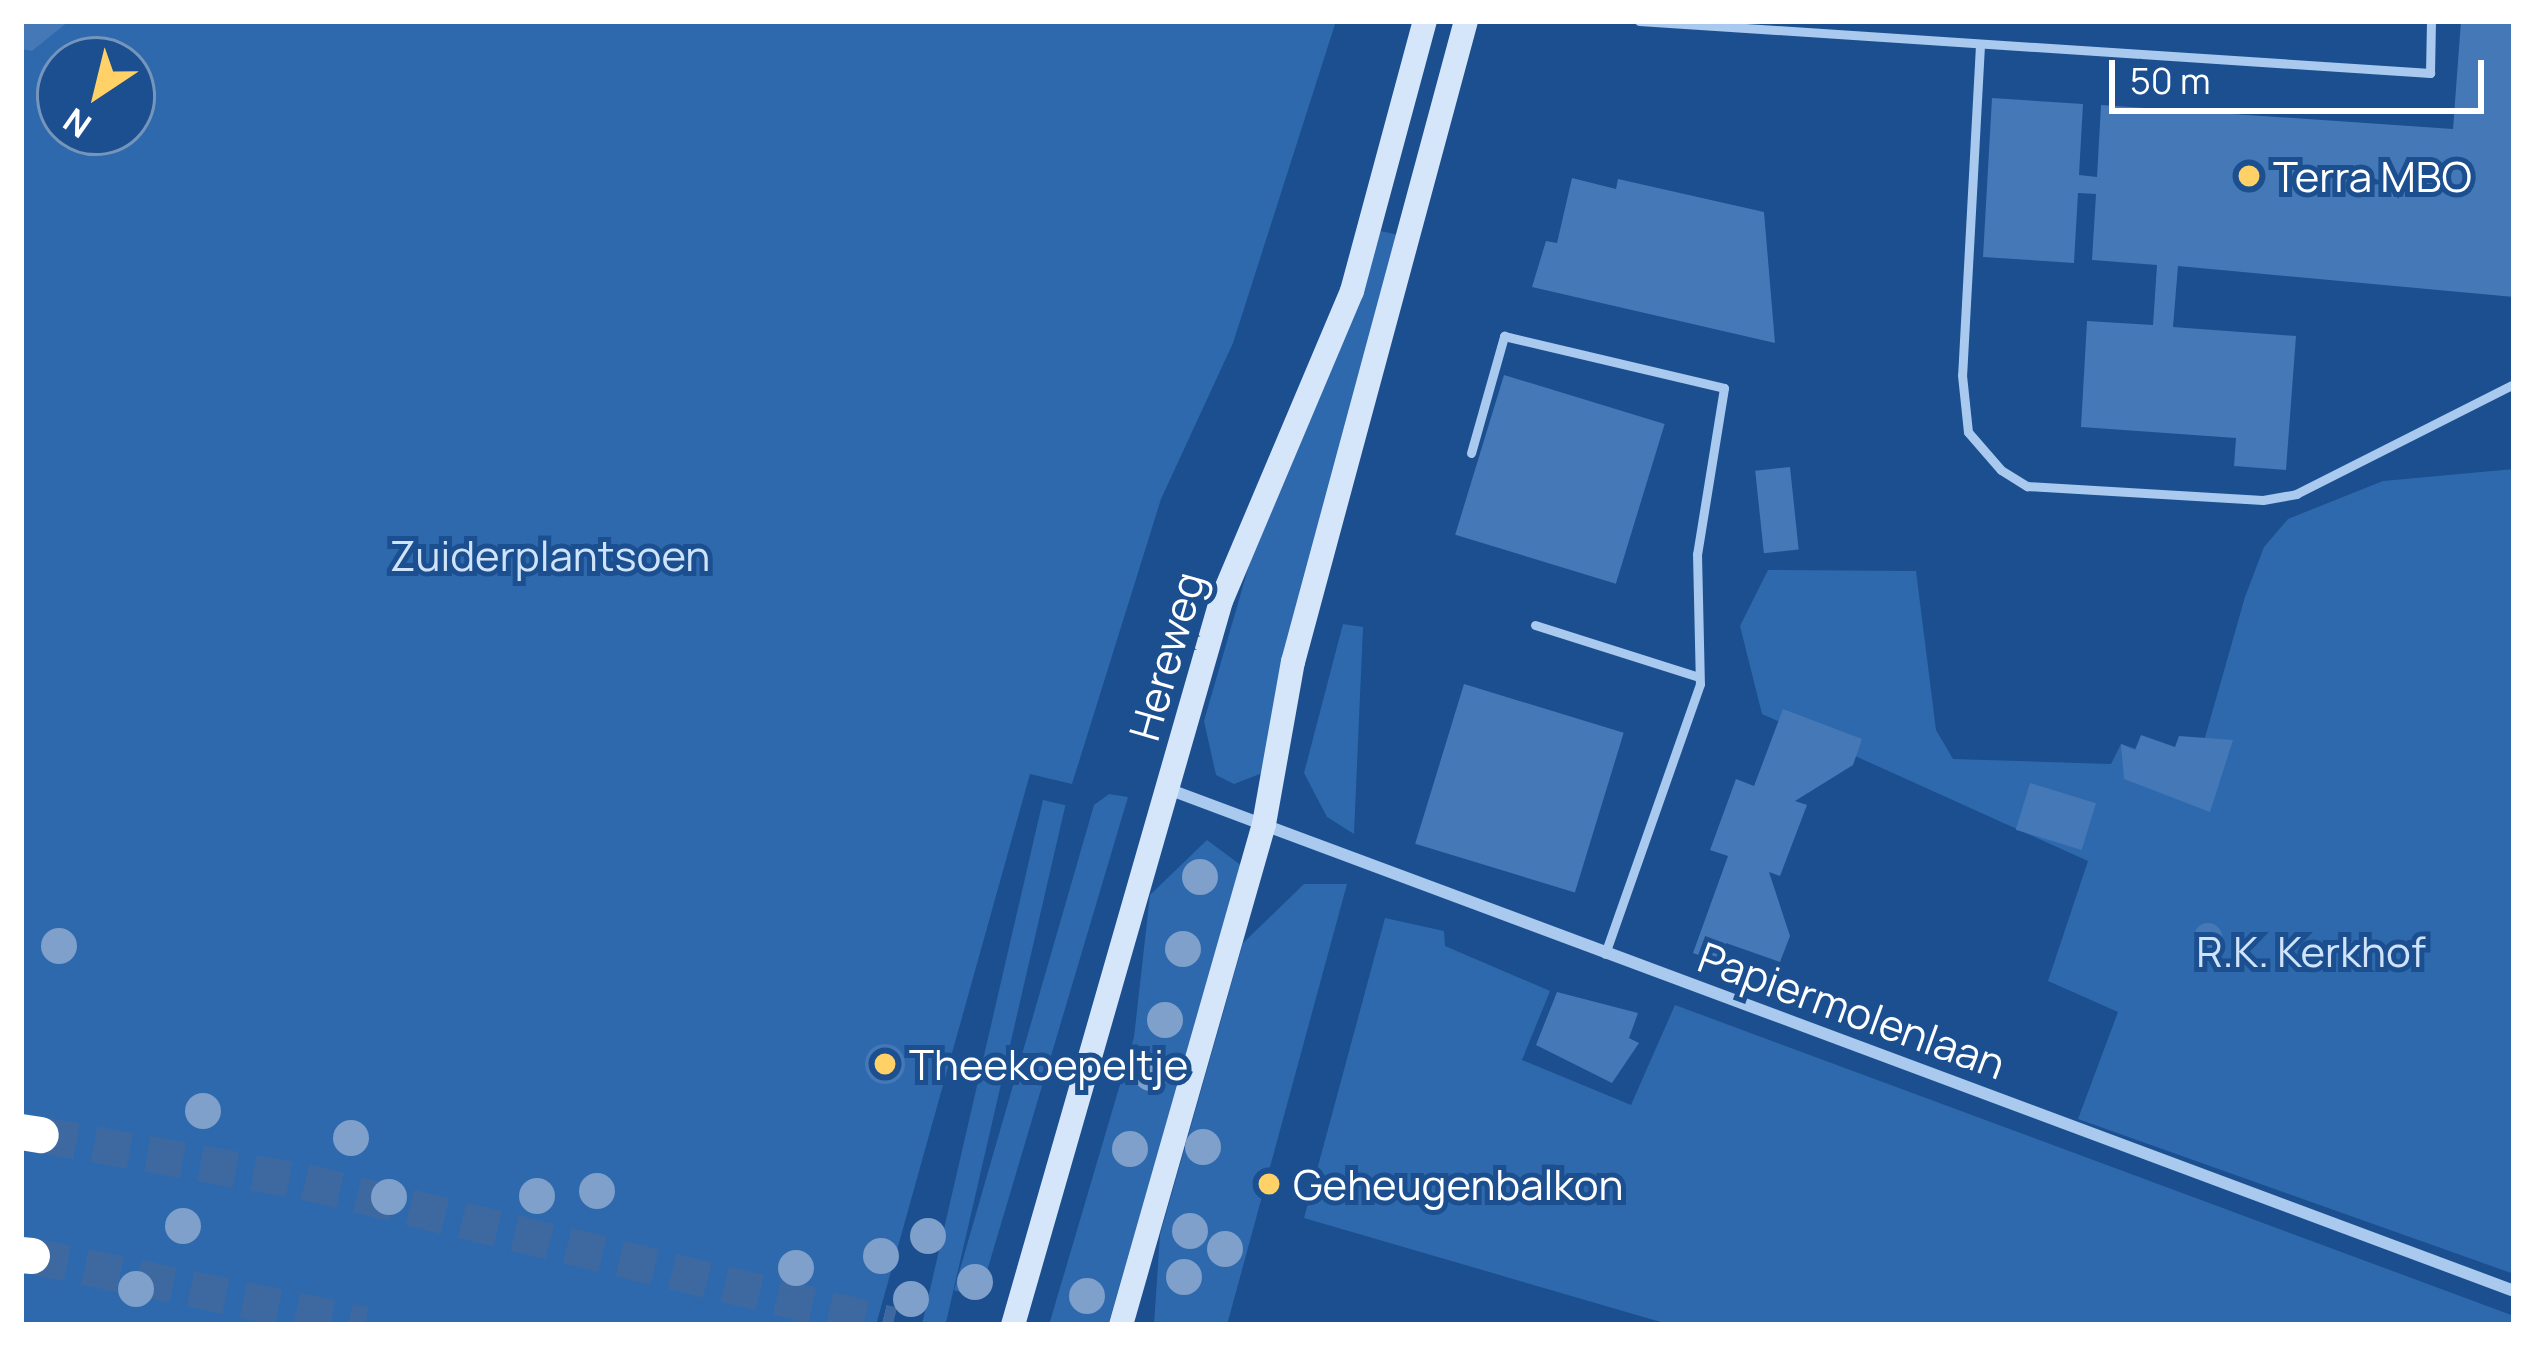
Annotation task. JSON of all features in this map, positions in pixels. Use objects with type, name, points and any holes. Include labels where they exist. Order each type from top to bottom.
[{"type":"main road","name":"Hereweg","points":[[1013,1325],[1239,546],[1352,291],[1425,21]]},
{"type":"main road","points":[[1121,1325],[1264,824],[1294,662],[1466,21]]},
{"type":"street","name":"Papiermolenlaan","points":[[1168,789],[2514,1291]]},
{"type":"lane","points":[[1639,21],[1813,27],[1980,44],[2430,73],[2431,21]]},
{"type":"lane","points":[[1980,44],[1962,375],[1968,432],[2001,470],[2027,486],[2264,500],[2296,494],[2514,384]]},
{"type":"lane","points":[[1471,453],[1504,336],[1724,388],[1697,554],[1699,676],[1605,954]]},
{"type":"lane","points":[[1535,625],[1699,676]]},
{"type":"green space","name":"Zuiderplantsoen","points":[[21,21],[1336,21],[1233,343],[1161,499],[1072,784],[1030,774],[876,1325],[21,1325]]},
{"type":"green space","points":[[1380,231],[1399,235],[1265,772],[1234,784],[1216,775],[1204,721],[1256,541]]},
{"type":"green space","name":"R.K. Kerkhof","points":[[2514,469],[2514,1274],[2078,1119],[2118,1012],[2048,981],[2088,861],[1762,714],[1740,626],[1768,570],[1916,571],[1936,730],[1953,759],[2111,764],[2121,744],[2196,769],[2245,597],[2264,547],[2288,519],[2383,481]]},
{"type":"green space","points":[[1343,624],[1363,627],[1354,834],[1327,817],[1304,773]]},
{"type":"green space","points":[[1109,794],[1128,797],[979,1298],[954,1290],[1094,805]]},
{"type":"green space","points":[[1043,800],[1065,805],[945,1325],[922,1325]]},
{"type":"green space","points":[[1207,840],[1242,866],[1108,1325],[1049,1325],[1134,1037],[1150,895]]},
{"type":"green space","points":[[1304,884],[1347,884],[1227,1325],[1154,1325],[1160,1235],[1243,943]]},
{"type":"green space","points":[[1385,918],[1444,931],[1445,946],[1550,991],[1522,1060],[1631,1105],[1675,1005],[2514,1316],[2514,1325],[1671,1325],[1304,1218]]},
{"type":"building","points":[[21,21],[69,21],[50,36],[36,36],[32,51],[21,49]]},
{"type":"building","points":[[2461,21],[2514,21],[2514,297],[2178,266],[2173,327],[2296,336],[2286,470],[2234,466],[2236,438],[2081,427],[2087,321],[2153,325],[2157,265],[2092,260],[2096,194],[2078,193],[2074,263],[1983,257],[1992,98],[2083,104],[2079,175],[2097,177],[2101,105],[2453,129]]},
{"type":"building","points":[[1572,178],[1616,189],[1618,179],[1764,212],[1775,343],[1532,287],[1546,241],[1557,243]]},
{"type":"building","points":[[1504,375],[1665,424],[1616,584],[1455,535]]},
{"type":"building","points":[[1790,467],[1799,550],[1764,553],[1755,471]]},
{"type":"building","points":[[1464,684],[1624,733],[1575,893],[1415,844]]},
{"type":"building","points":[[1783,709],[1862,739],[1853,765],[1795,801],[1807,805],[1780,876],[1769,872],[1790,936],[1780,962],[1726,943],[1718,962],[1693,953],[1728,856],[1710,850],[1736,779],[1754,786]]},
{"type":"building","points":[[2141,735],[2175,747],[2179,736],[2233,740],[2210,812],[2124,779],[2121,744],[2135,750]]},
{"type":"building","points":[[2030,783],[2096,803],[2082,850],[2016,830]]},
{"type":"building","points":[[2208,923],[2218,927],[2222,937],[2218,947],[2208,951],[2198,947],[2194,937],[2198,927]]},
{"type":"building","points":[[1557,992],[1638,1013],[1629,1038],[1639,1043],[1612,1083],[1536,1045]]},
{"type":"building","name":"Theekoepeltje","points":[[885,1044],[899,1050],[905,1064],[899,1078],[885,1084],[871,1078],[865,1064],[871,1050]]},
{"type":"tunnel","points":[[41,1135],[305,1182],[893,1325]]},
{"type":"tunnel","points":[[32,1256],[365,1325]]},
{"type":"place","name":"Terra MBO","points":[[2249,176]]},
{"type":"place","name":"Theekoepeltje","points":[[885,1064]]},
{"type":"place","name":"Geheugenbalkon","points":[[1269,1184]]}]
